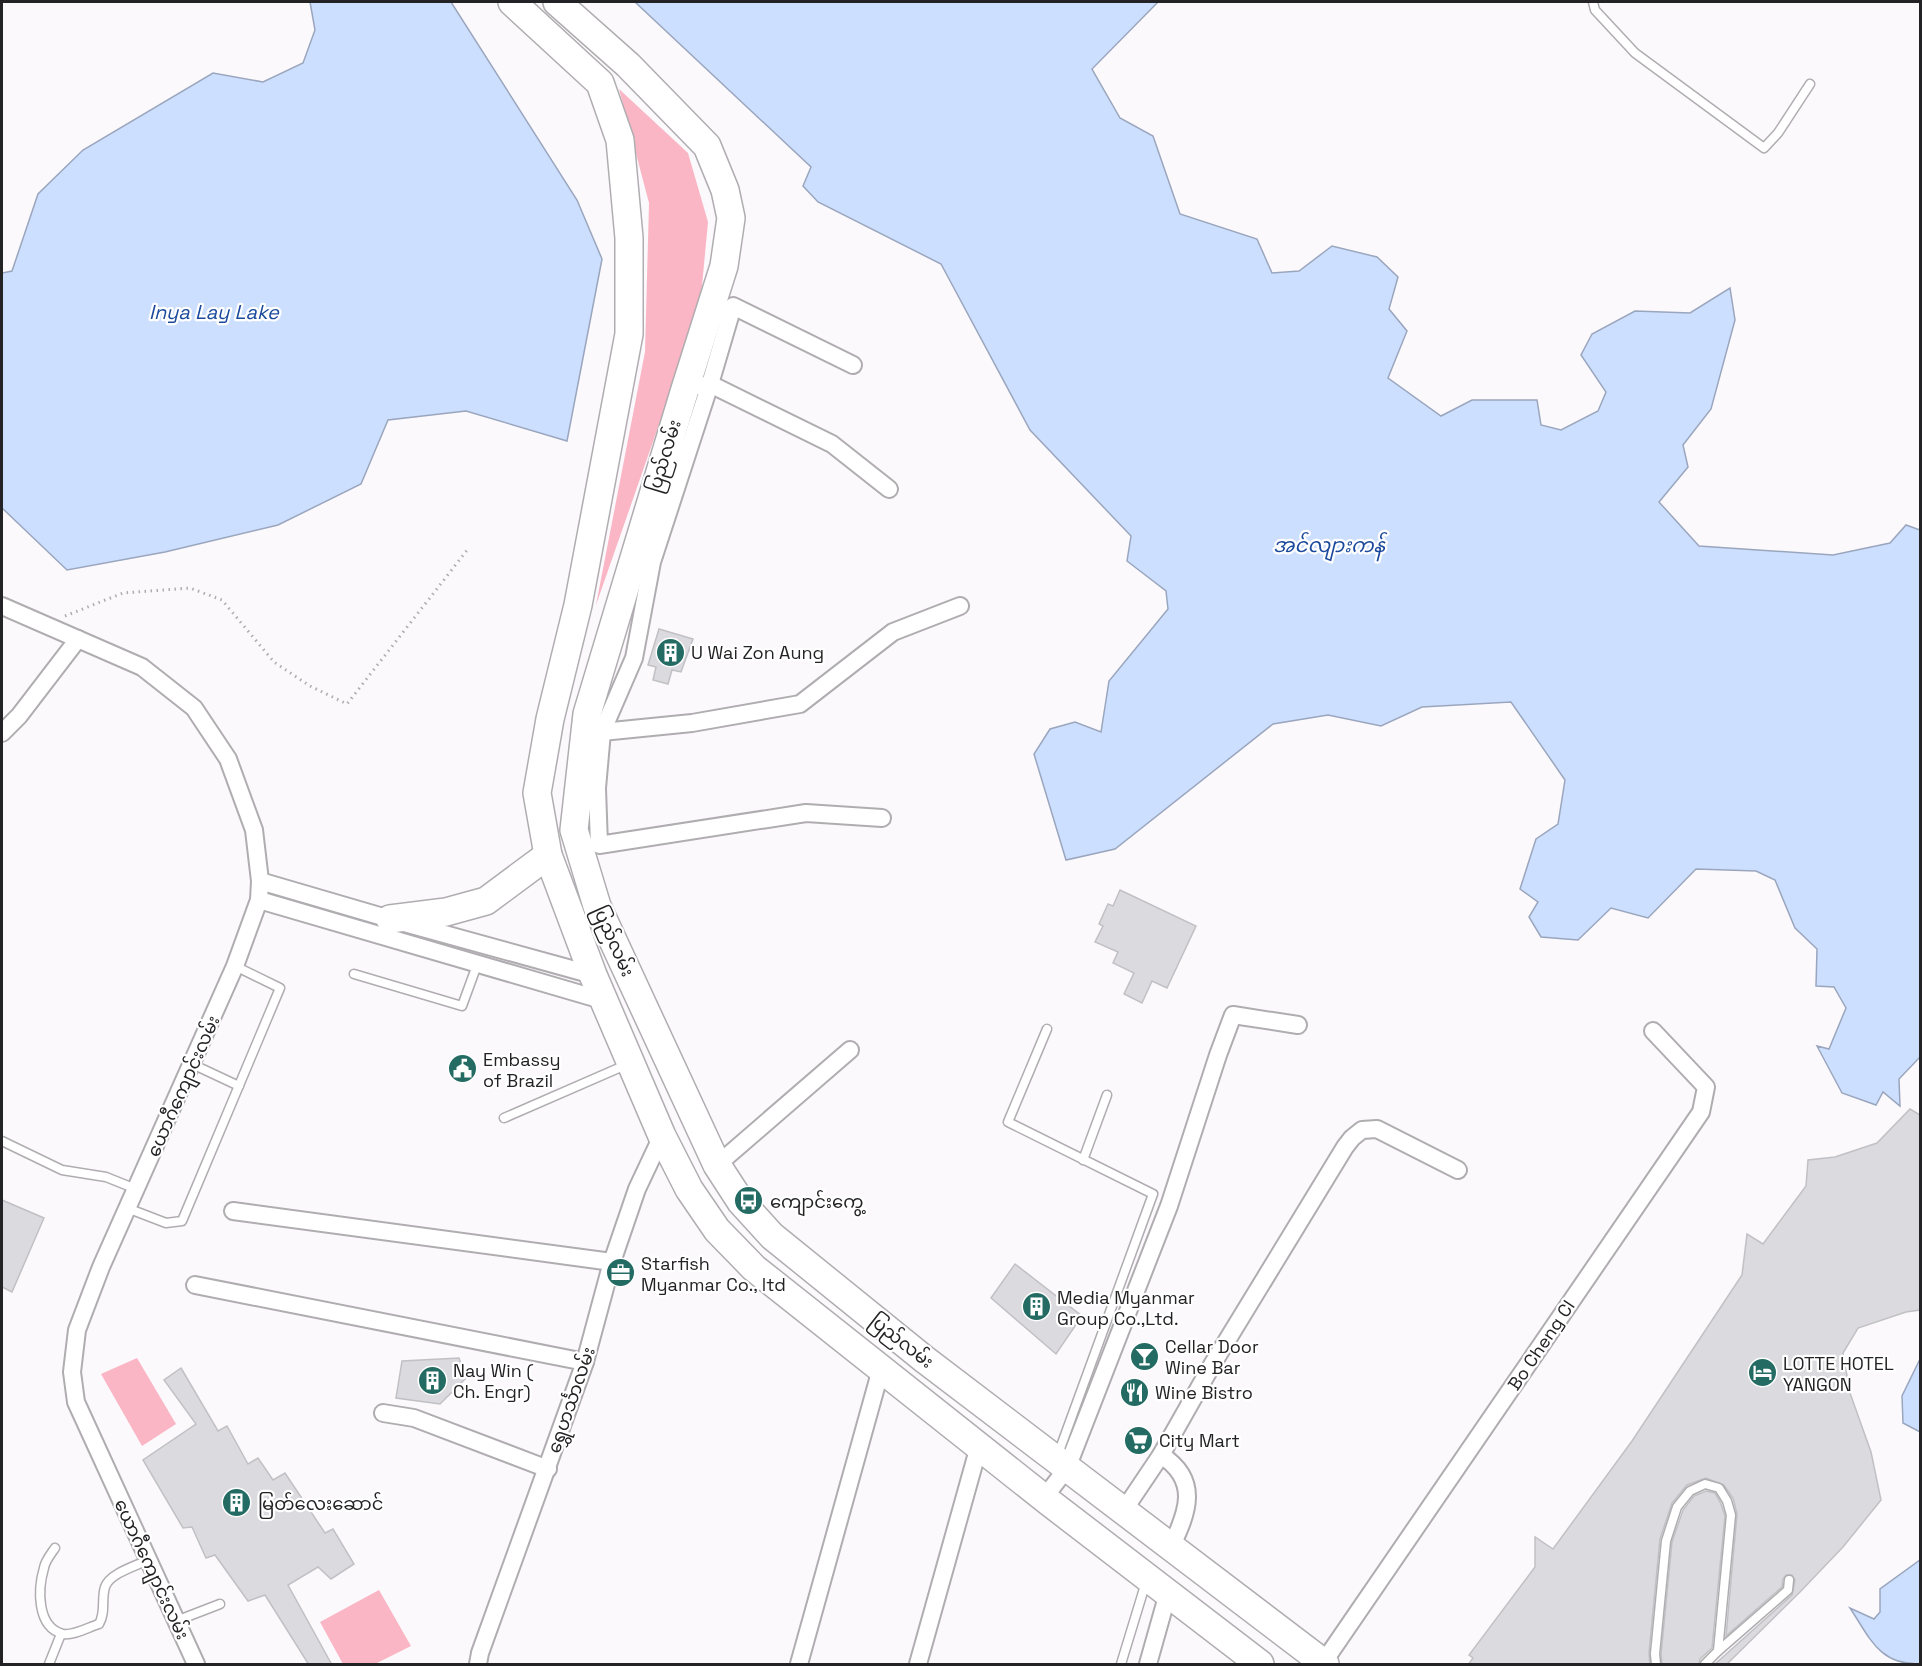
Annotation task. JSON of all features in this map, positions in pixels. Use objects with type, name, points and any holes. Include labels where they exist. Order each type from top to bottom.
[{"type":"highway","name":"ပြည်လမ်း","points":[[512,2],[600,83],[620,141],[629,238],[629,334],[578,605],[550,718],[537,793],[548,855],[593,975],[662,1136],[689,1189],[717,1230],[754,1268],[1044,1498],[1260,1665]]},
{"type":"highway","name":"ပြည်လမ်း","points":[[557,2],[628,65],[707,146],[725,190],[730,218],[724,266],[697,386],[587,714],[574,830],[597,906],[717,1165],[741,1202],[772,1236],[924,1359],[1324,1664]]},
{"type":"highway","points":[[390,919],[446,912],[486,901],[548,855]]},
{"type":"highway","points":[[593,975],[623,962]]},
{"type":"highway","points":[[1158,1585],[1181,1555]]},
{"type":"street","points":[[853,365],[733,306],[697,386],[652,562],[634,658],[602,732],[597,788],[599,845],[806,813],[882,818]]},
{"type":"street","points":[[697,386],[832,444],[889,489]]},
{"type":"street","name":"ယောဂီကျောင်းလမ်း","points":[[2,606],[142,667],[194,708],[228,759],[254,830],[260,881],[259,900],[235,966],[101,1267],[77,1330],[72,1372],[76,1402],[196,1665]]},
{"type":"street","points":[[602,732],[692,723],[801,704],[892,633],[960,606]]},
{"type":"street","points":[[2,733],[19,716],[78,639]]},
{"type":"street","points":[[260,881],[593,975]]},
{"type":"street","points":[[259,900],[605,1001]]},
{"type":"street","points":[[1044,1498],[1062,1464],[1169,1206],[1233,1015],[1298,1025]]},
{"type":"street","name":"Bo Cheng Cl","points":[[1324,1664],[1701,1112],[1706,1088],[1653,1031]]},
{"type":"street","points":[[717,1165],[850,1050]]},
{"type":"street","points":[[1124,1510],[1161,1455],[1212,1365],[1352,1138],[1362,1130],[1377,1129],[1458,1170]]},
{"type":"street","name":"ရွှေဟင်္သာလမ်း","points":[[478,1665],[480,1653],[585,1362],[612,1262],[637,1189],[662,1136]]},
{"type":"street","points":[[233,1211],[612,1262]]},
{"type":"street","points":[[195,1285],[585,1362]]},
{"type":"street","points":[[799,1665],[881,1369]]},
{"type":"street","points":[[383,1413],[414,1419],[548,1469]]},
{"type":"street","points":[[918,1665],[979,1446]]},
{"type":"street","points":[[1161,1455],[1174,1464],[1185,1480],[1187,1503],[1182,1524],[1181,1555]]},
{"type":"street","points":[[1148,1665],[1158,1585]]},
{"type":"lane","points":[[1593,2],[1595,10],[1635,52],[1764,148],[1778,134],[1810,84]]},
{"type":"lane","points":[[354,974],[462,1006],[477,965]]},
{"type":"lane","points":[[127,1208],[166,1223],[182,1221],[280,988],[235,966]]},
{"type":"lane","points":[[1047,1029],[1008,1122],[1153,1194],[1062,1464]]},
{"type":"lane","points":[[504,1118],[631,1063]]},
{"type":"lane","points":[[192,1064],[239,1086]]},
{"type":"lane","points":[[1083,1160],[1107,1095]]},
{"type":"lane","points":[[2,1141],[62,1170],[106,1177],[137,1190]]},
{"type":"lane","points":[[1656,1665],[1655,1654],[1666,1542],[1677,1507],[1690,1491],[1705,1484],[1719,1488],[1727,1501],[1731,1515],[1718,1650]]},
{"type":"lane","points":[[55,1548],[44,1566],[40,1594],[42,1614],[49,1624],[62,1634],[69,1634],[99,1624],[103,1617],[105,1587],[111,1578],[148,1560]]},
{"type":"lane","points":[[1705,1665],[1718,1650],[1788,1590],[1789,1580]]},
{"type":"lane","points":[[1121,1665],[1158,1585]]},
{"type":"lane","points":[[176,1621],[220,1604]]},
{"type":"lane","points":[[49,1665],[62,1634]]},
{"type":"path","points":[[44,625],[123,593],[190,588],[222,600],[274,662],[310,686],[348,704],[468,549]]},
{"type":"shaded area","points":[[619,89],[688,153],[708,222],[700,307],[596,605],[645,352],[649,203]]},
{"type":"shaded area","points":[[137,1358],[176,1424],[142,1446],[101,1374]]},
{"type":"shaded area","points":[[379,1590],[411,1646],[375,1664],[343,1664],[320,1622]]},
{"type":"water","name":"Inya Lay Lake","points":[[310,2],[451,2],[577,200],[602,259],[567,441],[466,411],[388,420],[361,484],[278,525],[165,552],[67,570],[2,508],[2,273],[12,271],[38,194],[83,150],[213,73],[263,82],[303,63],[315,30]]},
{"type":"water","name":"အင်လျားကန်","points":[[635,2],[1158,2],[1092,69],[1120,118],[1153,136],[1180,214],[1257,239],[1272,273],[1299,271],[1332,246],[1377,257],[1398,277],[1389,309],[1407,331],[1388,378],[1441,416],[1472,400],[1537,400],[1541,425],[1561,430],[1598,411],[1606,392],[1581,355],[1592,334],[1635,311],[1690,313],[1730,288],[1735,320],[1711,409],[1683,445],[1688,467],[1659,502],[1699,546],[1833,555],[1890,543],[1906,525],[1920,530],[1920,1057],[1899,1079],[1900,1106],[1883,1092],[1876,1105],[1842,1093],[1817,1046],[1829,1049],[1846,1008],[1834,987],[1816,986],[1817,949],[1795,928],[1775,880],[1756,871],[1696,869],[1648,918],[1611,908],[1578,940],[1541,937],[1529,917],[1538,902],[1520,889],[1536,839],[1558,824],[1565,780],[1511,702],[1422,707],[1381,726],[1328,715],[1273,724],[1115,849],[1066,860],[1034,754],[1050,729],[1075,722],[1101,732],[1109,681],[1168,609],[1166,591],[1127,561],[1131,536],[1030,430],[941,264],[818,202],[803,186],[811,167]]},
{"type":"water","points":[[1920,1359],[1920,1432],[1903,1423],[1902,1396]]},
{"type":"water","points":[[1920,1560],[1920,1664],[1906,1663],[1885,1655],[1870,1639],[1850,1608],[1874,1619],[1880,1612],[1880,1589]]},
{"type":"building","name":"U Wai Zon Aung","points":[[659,629],[693,639],[681,672],[672,670],[668,684],[653,680],[656,667],[648,665]]},
{"type":"building","points":[[1120,890],[1196,926],[1167,988],[1152,981],[1142,1003],[1124,994],[1134,973],[1113,963],[1118,952],[1095,942],[1103,926],[1099,924],[1108,904],[1113,906]]},
{"type":"building","name":"LOTTE HOTEL YANGON","points":[[1910,1109],[1920,1115],[1920,1310],[1906,1312],[1858,1328],[1843,1353],[1850,1393],[1871,1452],[1881,1500],[1843,1547],[1726,1665],[1714,1665],[1792,1595],[1795,1580],[1792,1575],[1786,1575],[1782,1587],[1726,1636],[1737,1514],[1733,1498],[1724,1485],[1706,1478],[1687,1485],[1672,1503],[1660,1539],[1649,1653],[1650,1665],[1468,1665],[1473,1658],[1469,1655],[1535,1567],[1535,1537],[1553,1549],[1632,1441],[1742,1275],[1747,1234],[1763,1244],[1806,1186],[1808,1160],[1835,1157],[1877,1143]]},
{"type":"building","points":[[2,1200],[44,1218],[12,1292],[2,1287]]},
{"type":"building","name":"Media Myanmar Group Co.,Ltd.","points":[[1015,1264],[1082,1316],[1056,1354],[991,1298]]},
{"type":"building","name":"Nay Win ( Ch. Engr)","points":[[459,1358],[466,1378],[440,1404],[396,1398],[402,1361]]},
{"type":"building","name":"မြတ်လေးဆောင်","points":[[181,1368],[218,1431],[227,1426],[248,1464],[258,1458],[273,1480],[285,1473],[325,1533],[333,1529],[354,1564],[331,1579],[318,1567],[288,1585],[332,1665],[309,1665],[265,1595],[248,1601],[215,1555],[206,1558],[192,1527],[183,1528],[143,1460],[196,1424],[164,1380]]},
{"type":"building","points":[[1706,1491],[1715,1493],[1725,1516],[1712,1648],[1700,1659],[1699,1665],[1662,1665],[1661,1654],[1672,1542],[1683,1510],[1694,1496]]},
{"type":"place","name":"U Wai Zon Aung","points":[[670,652]]},
{"type":"place","name":"Embassy of Brazil","points":[[462,1069]]},
{"type":"place","name":"ကျောင်းကွေ့","points":[[749,1201]]},
{"type":"place","name":"Starfish Myanmar Co., ltd","points":[[620,1273]]},
{"type":"place","name":"Media Myanmar Group Co.,Ltd.","points":[[1036,1307]]},
{"type":"place","name":"Cellar Door Wine Bar","points":[[1144,1356]]},
{"type":"place","name":"LOTTE HOTEL YANGON","points":[[1762,1373]]},
{"type":"place","name":"Nay Win ( Ch. Engr)","points":[[432,1380]]},
{"type":"place","name":"Wine Bistro","points":[[1134,1392]]},
{"type":"place","name":"City Mart","points":[[1138,1440]]},
{"type":"place","name":"မြတ်လေးဆောင်","points":[[237,1503]]}]
